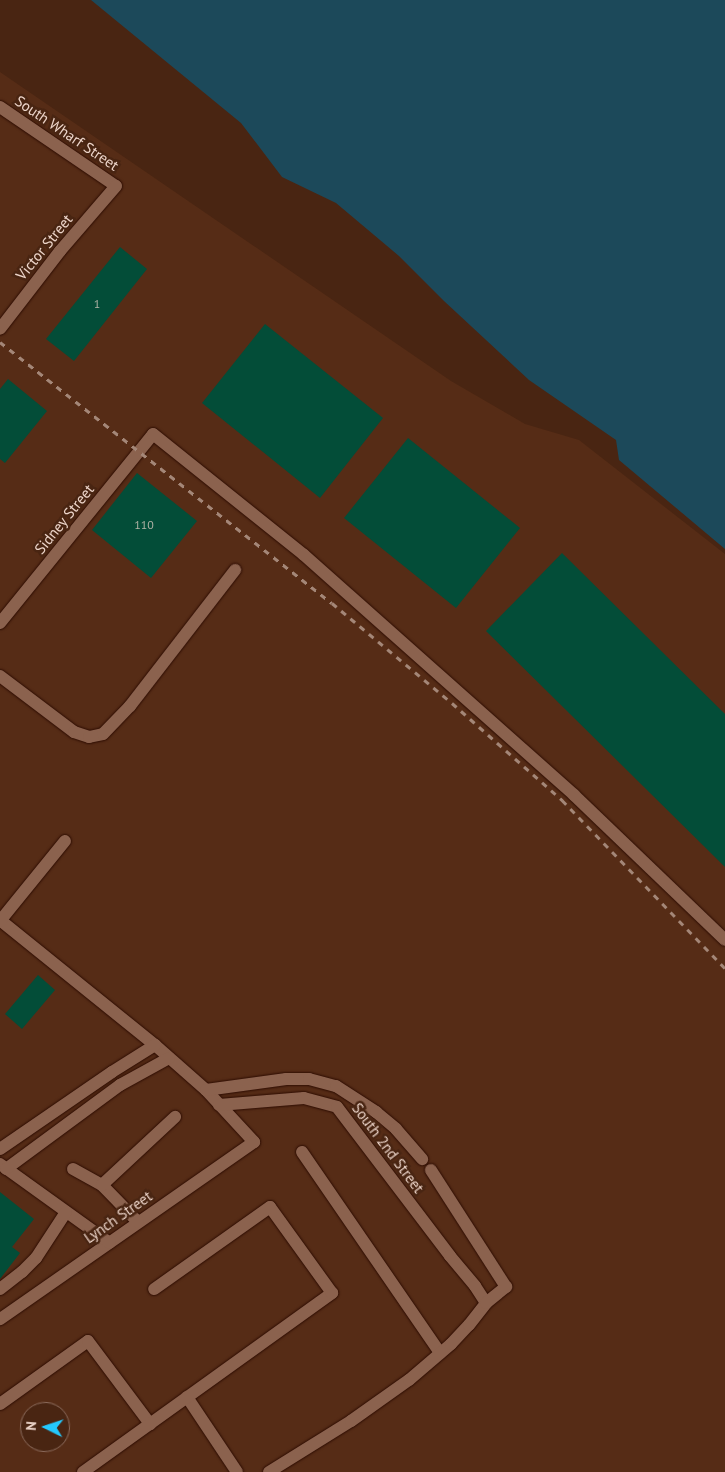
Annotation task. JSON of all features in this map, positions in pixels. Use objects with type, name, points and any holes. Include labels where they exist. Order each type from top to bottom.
[{"type":"street","name":"South Wharf Street","points":[[0,107],[116,186]]},
{"type":"street","name":"Victor Street","points":[[1,326],[60,251],[116,186]]},
{"type":"street","name":"Sidney Street","points":[[0,623],[153,434],[319,568],[574,795],[725,940]]},
{"type":"street","points":[[0,676],[74,732],[89,737],[103,734],[130,706],[235,570]]},
{"type":"street","points":[[65,841],[0,921],[155,1045],[206,1090],[219,1105]]},
{"type":"street","points":[[0,1149],[112,1072],[155,1045]]},
{"type":"street","points":[[110,1243],[3,1166],[120,1085],[169,1058]]},
{"type":"street","name":"South 2nd Street","points":[[206,1090],[286,1079],[309,1079],[336,1086],[376,1112],[396,1129],[422,1159]]},
{"type":"street","name":"South 2nd Street","points":[[219,1105],[304,1098],[337,1107],[486,1302],[506,1287],[431,1170]]},
{"type":"street","name":"Lynch Street","points":[[0,1320],[254,1142],[219,1105]]},
{"type":"street","points":[[102,1185],[175,1117]]},
{"type":"street","points":[[302,1152],[440,1353]]},
{"type":"street","points":[[73,1169],[102,1185],[138,1222]]},
{"type":"street","points":[[83,1472],[332,1293],[270,1206],[154,1288]]},
{"type":"street","points":[[0,1289],[36,1258],[66,1212]]},
{"type":"street","points":[[269,1472],[351,1421],[409,1380],[469,1325],[486,1302]]},
{"type":"street","points":[[0,1404],[88,1341],[150,1424]]},
{"type":"street","points":[[187,1397],[237,1472]]},
{"type":"shaded area","points":[[0,72],[451,381],[525,424],[579,440],[725,554],[725,1472],[0,1472]]},
{"type":"water","points":[[91,0],[725,0],[725,549],[619,460],[616,440],[529,380],[444,301],[399,256],[336,203],[282,177],[241,123]]},
{"type":"building","points":[[120,247],[147,269],[74,361],[46,339]]},
{"type":"building","points":[[265,324],[383,418],[320,498],[202,403]]},
{"type":"building","points":[[8,379],[47,411],[5,463],[0,459],[0,389]]},
{"type":"building","points":[[408,438],[520,528],[456,608],[344,518]]},
{"type":"building","points":[[137,473],[197,521],[151,578],[92,530]]},
{"type":"building","points":[[562,553],[725,714],[725,867],[486,631]]},
{"type":"building","points":[[38,975],[55,990],[22,1029],[5,1014]]},
{"type":"building","points":[[0,1192],[34,1219],[12,1247],[20,1253],[0,1279]]},
{"type":"railway","points":[[0,342],[332,603],[452,703],[562,800],[725,968]]}]
